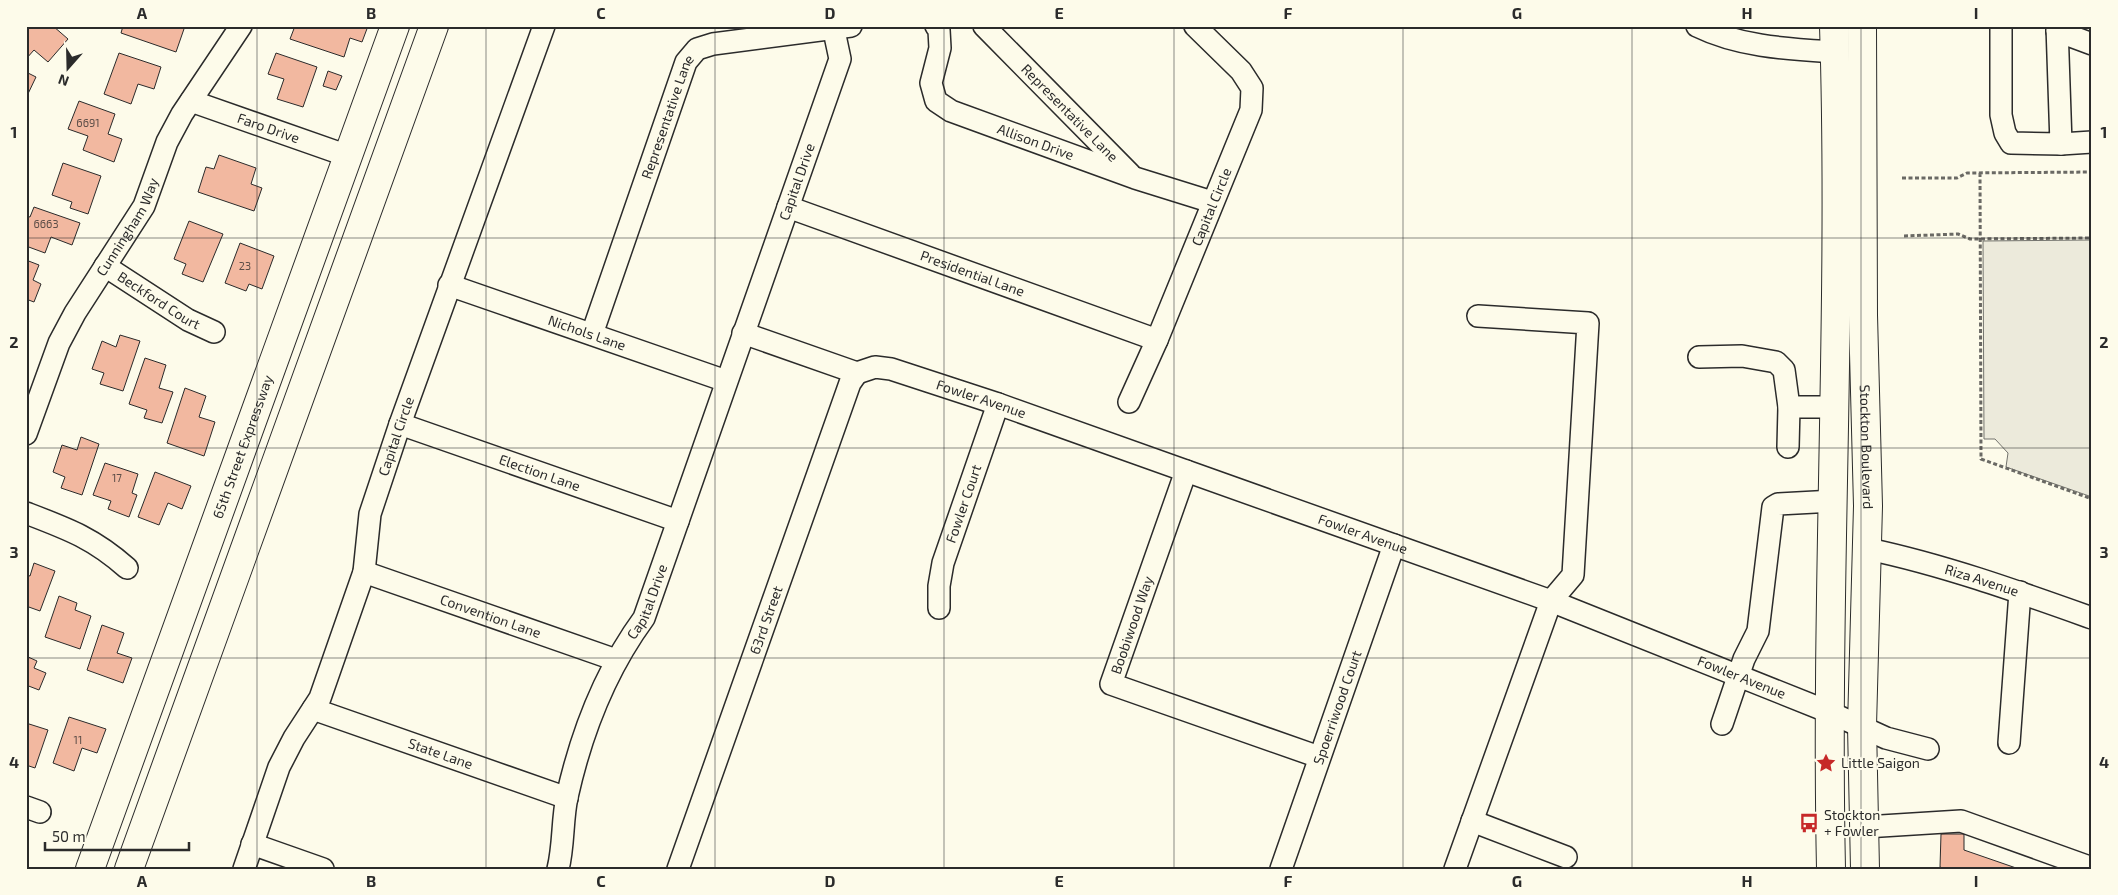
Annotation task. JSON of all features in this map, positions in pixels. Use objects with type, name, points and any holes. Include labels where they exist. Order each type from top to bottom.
[{"type":"main road","name":"65th Street Expressway","points":[[90,869],[395,26]]},
{"type":"main road","points":[[129,869],[434,26]]},
{"type":"main road","name":"Stockton Boulevard","points":[[1862,26],[1868,549],[1862,726],[1865,869]]},
{"type":"main road","points":[[1835,39],[1847,76],[1846,196],[1863,217]]},
{"type":"main road","points":[[1831,869],[1829,712],[1837,308],[1835,39]]},
{"type":"main road","points":[[1833,551],[1868,549]]},
{"type":"street","name":"Cunningham Way","points":[[26,434],[59,343],[75,313],[144,206],[168,142],[191,101],[241,26]]},
{"type":"street","name":"Capital Circle","points":[[244,869],[279,767],[320,698],[364,572],[370,514],[400,424],[544,26]]},
{"type":"street","name":"Allison Drive","points":[[936,26],[939,30],[940,48],[931,83],[936,101],[951,111],[1135,178],[1212,202]]},
{"type":"street","name":"Representative Lane","points":[[984,26],[1135,178]]},
{"type":"street","name":"Capital Circle","points":[[1129,402],[1157,340],[1251,110],[1252,88],[1241,70],[1195,26]]},
{"type":"street","points":[[1697,26],[1711,33],[1743,43],[1835,39]]},
{"type":"street","points":[[2001,26],[2001,115],[2005,133],[2011,143],[2061,144],[2092,142]]},
{"type":"street","name":"Representative Lane","points":[[592,334],[686,62],[697,49],[714,44],[839,27]]},
{"type":"street","name":"Capital Drive","points":[[558,869],[567,798],[588,727],[616,660],[644,618],[840,59],[839,27]]},
{"type":"street","points":[[2061,144],[2057,29],[2092,44]]},
{"type":"street","name":"Faro Drive","points":[[191,101],[348,156]]},
{"type":"street","name":"Presidential Lane","points":[[788,207],[1157,340]]},
{"type":"street","name":"Beckford Court","points":[[105,266],[188,320],[214,332]]},
{"type":"street","name":"Nichols Lane","points":[[449,285],[726,381]]},
{"type":"street","points":[[1455,869],[1551,600],[1573,575],[1588,323],[1478,316]]},
{"type":"street","points":[[743,333],[857,373]]},
{"type":"street","points":[[1698,357],[1742,356],[1776,362],[1784,370],[1789,407],[1788,448]]},
{"type":"street","name":"Fowler Avenue","points":[[857,373],[875,367],[891,369],[998,404],[1186,470],[1551,600],[1738,677],[1829,712],[1886,738],[1928,749]]},
{"type":"street","name":"63rd Street","points":[[678,869],[850,383],[857,373]]},
{"type":"street","name":"Fowler Court","points":[[939,608],[939,586],[943,562],[998,404]]},
{"type":"street","points":[[1789,407],[1835,407]]},
{"type":"street","name":"Election Lane","points":[[400,424],[678,522]]},
{"type":"street","name":"Boobiwood Way","points":[[1186,470],[1111,684],[1320,757]]},
{"type":"street","points":[[1722,724],[1738,677],[1758,631],[1773,508],[1778,504],[1834,502]]},
{"type":"street","points":[[26,513],[77,532],[108,551],[127,568]]},
{"type":"street","name":"Spoerriwood Court","points":[[1281,869],[1394,545]]},
{"type":"street","name":"Riza Avenue","points":[[1868,549],[1896,555],[2020,592],[2092,618]]},
{"type":"street","name":"Convention Lane","points":[[364,572],[616,660]]},
{"type":"street","points":[[2009,743],[2020,592]]},
{"type":"street","name":"State Lane","points":[[313,709],[567,798]]},
{"type":"street","points":[[1472,821],[1566,857]]},
{"type":"street","points":[[1865,827],[1936,821],[1961,821],[2092,868]]},
{"type":"street","points":[[252,844],[322,869]]},
{"type":"path","points":[[1902,178],[1957,178],[1967,173],[2092,172]]},
{"type":"path","points":[[1980,173],[1981,460],[2092,499]]},
{"type":"path","points":[[1904,236],[1958,234],[1980,239],[2092,238]]},
{"type":"shaded area","points":[[2092,240],[2092,497],[2006,467],[2008,453],[1995,439],[1984,439],[1983,241]]},
{"type":"building","points":[[27,26],[53,26],[68,39],[48,62],[34,50],[26,59]]},
{"type":"building","points":[[123,26],[185,26],[176,52],[121,33]]},
{"type":"building","points":[[295,26],[368,26],[362,42],[350,38],[344,57],[290,39]]},
{"type":"building","points":[[119,53],[161,67],[154,89],[138,84],[131,104],[104,94]]},
{"type":"building","points":[[276,53],[317,67],[303,107],[277,99],[284,79],[268,74]]},
{"type":"building","points":[[328,71],[342,76],[336,90],[323,86]]},
{"type":"building","points":[[26,72],[36,77],[26,98]]},
{"type":"building","points":[[79,101],[115,114],[108,134],[122,139],[114,162],[83,150],[88,136],[68,129]]},
{"type":"building","points":[[219,155],[256,168],[251,184],[262,188],[254,211],[198,192],[206,167],[214,169]]},
{"type":"building","points":[[63,163],[101,176],[88,214],[70,208],[72,202],[52,195]]},
{"type":"building","points":[[34,207],[80,223],[72,245],[51,237],[45,253],[26,246],[26,216],[30,217]]},
{"type":"building","points":[[189,221],[223,234],[203,282],[182,274],[186,264],[174,259]]},
{"type":"building","points":[[240,243],[274,256],[262,289],[249,284],[246,291],[225,283]]},
{"type":"building","points":[[26,260],[39,265],[33,280],[41,284],[34,302],[26,299]]},
{"type":"building","points":[[120,335],[140,341],[123,391],[100,384],[104,373],[92,369],[102,341],[116,347]]},
{"type":"building","points":[[145,358],[166,365],[159,388],[173,392],[162,423],[144,418],[147,410],[129,404]]},
{"type":"building","points":[[185,388],[206,396],[199,417],[215,422],[204,456],[167,443]]},
{"type":"building","points":[[81,437],[99,444],[82,495],[61,488],[65,477],[53,472],[62,445],[77,450]]},
{"type":"building","points":[[105,463],[138,474],[132,493],[137,495],[129,517],[108,509],[111,501],[93,495]]},
{"type":"building","points":[[155,472],[191,486],[182,509],[168,503],[159,525],[138,517]]},
{"type":"building","points":[[34,563],[55,571],[40,611],[26,606],[26,575],[30,576]]},
{"type":"building","points":[[59,596],[77,603],[75,610],[91,616],[80,649],[45,637]]},
{"type":"building","points":[[102,625],[124,633],[117,653],[132,658],[123,683],[87,670]]},
{"type":"building","points":[[26,656],[37,661],[34,668],[46,673],[39,690],[26,685]]},
{"type":"building","points":[[69,717],[106,729],[97,753],[82,748],[74,771],[53,763]]},
{"type":"building","points":[[26,723],[48,730],[35,768],[26,765]]},
{"type":"building","points":[[1941,834],[1964,834],[1964,850],[2019,869],[1946,869],[1940,867]]},
{"type":"place","name":"Little Saigon","points":[[1826,763]]},
{"type":"place","name":"Stockton + Fowler","points":[[1809,823]]}]
